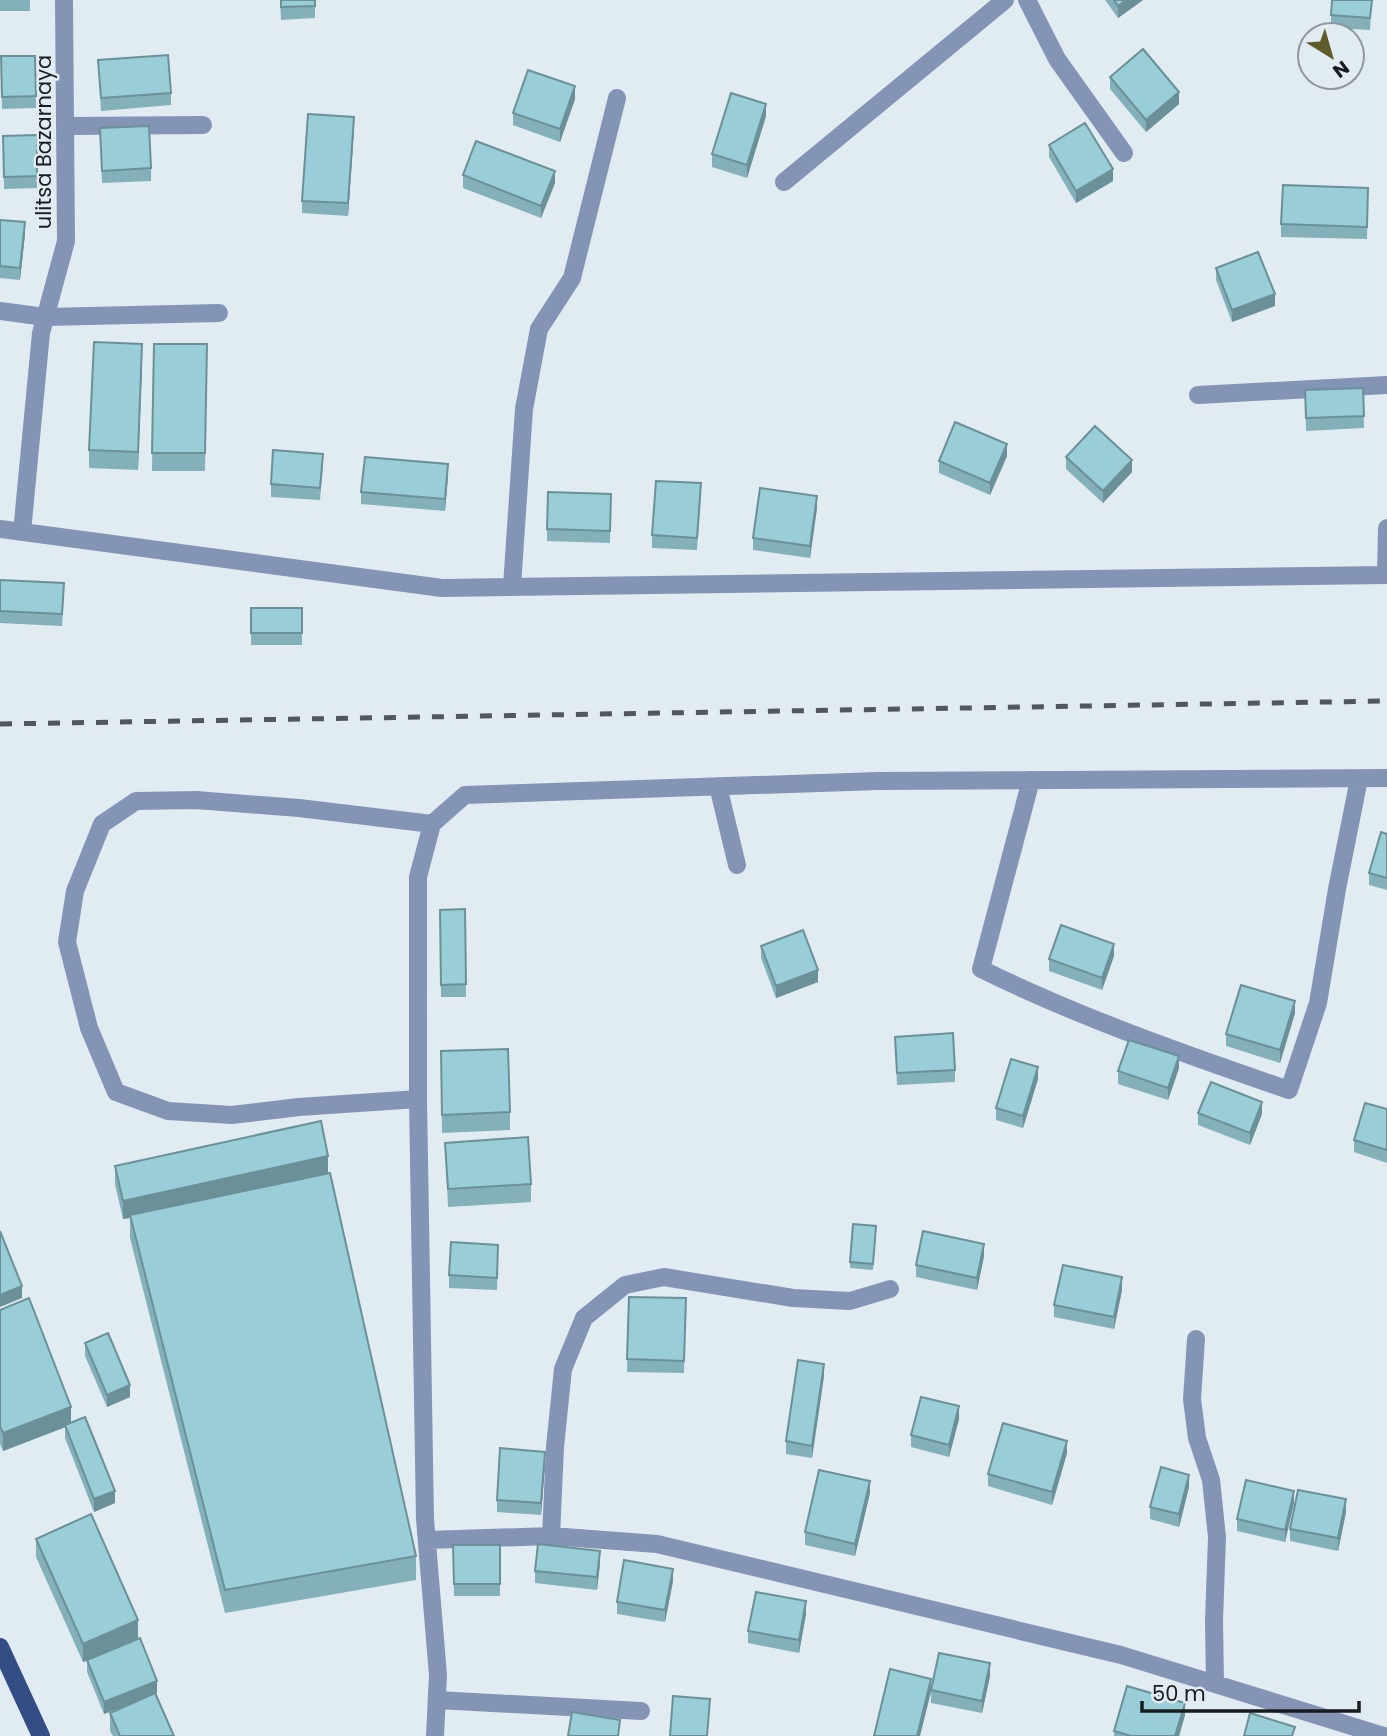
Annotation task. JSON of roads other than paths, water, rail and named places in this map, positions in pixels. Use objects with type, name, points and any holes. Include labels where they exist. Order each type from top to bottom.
[{"type":"main road","points":[[0,1647],[41,1736]]},
{"type":"street","name":"ulitsa Bazarnaya","points":[[22,532],[40,333],[66,241],[64,0]]},
{"type":"street","points":[[784,182],[1005,0]]},
{"type":"street","points":[[1027,0],[1056,59],[1124,153]]},
{"type":"street","points":[[512,586],[524,409],[539,329],[572,278],[617,98]]},
{"type":"street","points":[[67,126],[203,125]]},
{"type":"street","points":[[0,311],[45,317],[219,313]]},
{"type":"street","points":[[1198,396],[1387,385]]},
{"type":"street","points":[[0,529],[442,588],[1387,575],[1387,528]]},
{"type":"street","points":[[1031,780],[981,969],[1030,993],[1149,1042],[1289,1090],[1318,1003],[1359,779]]},
{"type":"street","points":[[435,1736],[438,1675],[427,1540],[418,1099],[418,877],[432,824],[466,795],[878,780],[1387,779]]},
{"type":"street","points":[[718,786],[737,865]]},
{"type":"street","points":[[418,1099],[299,1107],[232,1115],[168,1111],[116,1092],[89,1028],[67,942],[75,891],[102,824],[136,801],[196,800],[299,808],[432,824]]},
{"type":"street","points":[[551,1536],[555,1447],[563,1369],[584,1318],[625,1285],[664,1277],[793,1298],[850,1301],[890,1289]]},
{"type":"street","points":[[1196,1339],[1192,1399],[1197,1438],[1211,1480],[1217,1536],[1215,1684]]},
{"type":"street","points":[[427,1540],[551,1536],[657,1544],[1121,1655],[1384,1736]]},
{"type":"street","points":[[437,1700],[641,1711]]},
{"type":"railway","points":[[0,724],[1387,701]]}]
